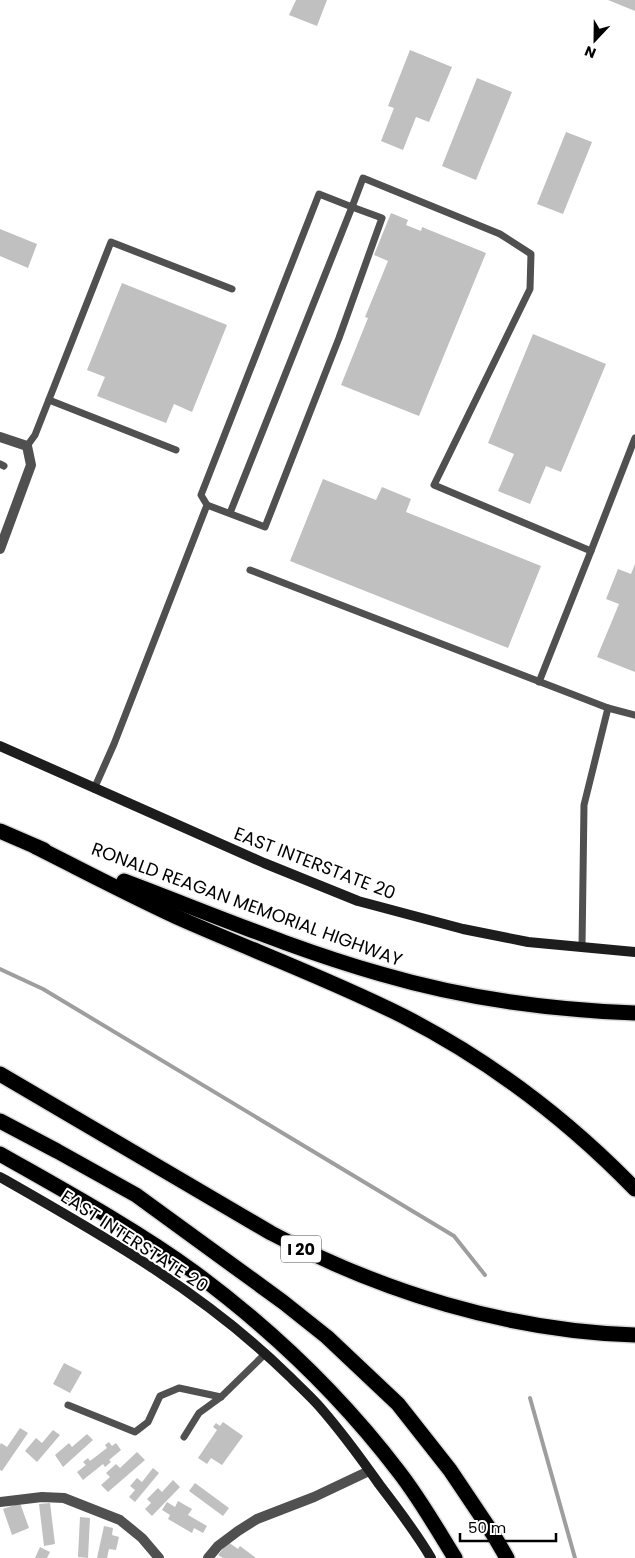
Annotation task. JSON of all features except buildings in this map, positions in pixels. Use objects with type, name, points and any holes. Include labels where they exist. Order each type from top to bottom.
[{"type":"highway","name":"RONALD REAGAN MEMORIAL HIGHWAY","points":[[0,831],[36,847],[267,935],[380,974],[489,999],[539,1006],[635,1013]]},
{"type":"highway","points":[[36,847],[186,921],[361,997],[440,1036],[520,1088],[557,1116],[635,1189]]},
{"type":"highway","name":"I 20","points":[[0,1074],[271,1233],[306,1252],[338,1266],[424,1298],[487,1314],[534,1324],[610,1334],[635,1335]]},
{"type":"highway","points":[[0,1121],[57,1150],[136,1196],[328,1337],[398,1404],[450,1470],[507,1558]]},
{"type":"highway","points":[[0,1154],[117,1223],[192,1271],[280,1342],[346,1409],[400,1473],[455,1558]]},
{"type":"main road","name":"EAST INTERSTATE 20","points":[[0,746],[264,863],[358,900],[463,929],[528,942],[635,952]]},
{"type":"main road","name":"EAST INTERSTATE 20","points":[[0,1177],[161,1272],[266,1353],[318,1405],[369,1471],[431,1558]]},
{"type":"street","points":[[0,549],[31,465],[27,446],[5,439]]},
{"type":"street","points":[[208,1558],[218,1546],[257,1519],[314,1497],[369,1471]]},
{"type":"street","points":[[0,1502],[42,1497],[64,1498],[120,1520],[142,1538],[159,1558]]},
{"type":"lane","points":[[230,513],[363,178],[500,234],[531,254],[530,289],[434,485],[591,551]]},
{"type":"lane","points":[[318,194],[352,207],[382,218],[339,338],[265,526],[207,505],[201,495],[318,194]]},
{"type":"lane","points":[[27,446],[36,435],[111,242],[232,289]]},
{"type":"lane","points":[[49,400],[176,450]]},
{"type":"lane","points":[[539,682],[635,438]]},
{"type":"lane","points":[[94,789],[114,744],[207,505]]},
{"type":"lane","points":[[250,570],[608,708],[635,715]]},
{"type":"lane","points":[[582,948],[584,804],[608,708]]},
{"type":"lane","points":[[184,1437],[199,1413],[221,1397],[266,1353]]},
{"type":"lane","points":[[68,1405],[135,1432],[148,1422],[160,1396],[179,1388],[221,1397]]},
{"type":"waterway","points":[[0,969],[43,989],[454,1236],[485,1275]]},
{"type":"waterway","points":[[530,1398],[575,1558]]}]
